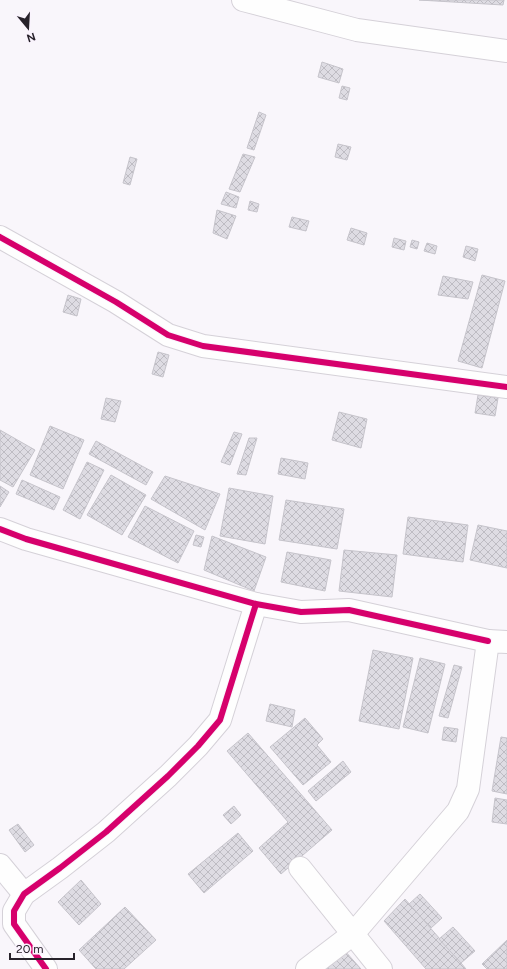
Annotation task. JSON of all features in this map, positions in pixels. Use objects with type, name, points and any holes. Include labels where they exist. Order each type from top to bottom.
[{"type":"street","points":[[243,0],[357,30],[507,51]]},
{"type":"street","points":[[0,237],[116,302],[168,335],[204,346],[507,386]]},
{"type":"street","points":[[0,529],[26,539],[256,604],[301,612],[349,610],[497,642],[468,789],[458,811],[353,934],[307,969]]},
{"type":"street","points":[[46,969],[14,924],[14,911],[24,894],[112,827],[168,776],[198,746],[220,720],[256,604]]},
{"type":"street","points":[[0,865],[24,894]]},
{"type":"street","points":[[300,868],[381,969]]},
{"type":"building","points":[[419,0],[504,0],[503,5]]},
{"type":"building","points":[[322,62],[343,69],[339,83],[318,77]]},
{"type":"building","points":[[342,86],[350,88],[347,100],[339,98]]},
{"type":"building","points":[[259,112],[266,115],[254,150],[247,148]]},
{"type":"building","points":[[338,144],[351,147],[347,160],[335,157]]},
{"type":"building","points":[[243,154],[255,157],[240,192],[229,189]]},
{"type":"building","points":[[130,157],[137,159],[130,185],[123,183]]},
{"type":"building","points":[[226,192],[239,197],[236,208],[221,204]]},
{"type":"building","points":[[250,201],[259,204],[257,212],[248,210]]},
{"type":"building","points":[[217,210],[236,216],[227,239],[213,233]]},
{"type":"building","points":[[292,217],[309,221],[306,231],[289,227]]},
{"type":"building","points":[[351,228],[367,233],[364,245],[347,240]]},
{"type":"building","points":[[394,238],[406,241],[404,250],[392,247]]},
{"type":"building","points":[[412,240],[419,242],[417,249],[410,247]]},
{"type":"building","points":[[427,243],[437,246],[435,254],[424,251]]},
{"type":"building","points":[[466,246],[478,249],[475,261],[463,257]]},
{"type":"building","points":[[482,275],[505,281],[482,368],[458,361]]},
{"type":"building","points":[[443,276],[473,282],[468,299],[438,295]]},
{"type":"building","points":[[68,295],[81,299],[77,316],[63,312]]},
{"type":"building","points":[[158,352],[169,355],[163,377],[152,374]]},
{"type":"building","points":[[478,395],[498,398],[495,416],[475,413]]},
{"type":"building","points":[[106,398],[121,401],[115,422],[101,419]]},
{"type":"building","points":[[339,412],[367,419],[361,448],[332,440]]},
{"type":"building","points":[[50,426],[84,440],[63,489],[30,475]]},
{"type":"building","points":[[0,430],[35,450],[13,487],[0,480]]},
{"type":"building","points":[[234,432],[242,434],[230,465],[221,462]]},
{"type":"building","points":[[249,438],[257,438],[246,475],[237,474]]},
{"type":"building","points":[[96,441],[153,472],[146,485],[89,454]]},
{"type":"building","points":[[281,458],[308,463],[305,479],[278,474]]},
{"type":"building","points":[[87,462],[104,470],[80,519],[63,510]]},
{"type":"building","points":[[111,475],[146,495],[122,535],[87,515]]},
{"type":"building","points":[[165,476],[220,494],[205,530],[151,499]]},
{"type":"building","points":[[22,480],[60,497],[54,510],[16,494]]},
{"type":"building","points":[[0,486],[9,492],[0,507]]},
{"type":"building","points":[[229,488],[273,496],[265,544],[220,536]]},
{"type":"building","points":[[286,500],[344,509],[337,549],[279,540]]},
{"type":"building","points":[[145,506],[194,531],[178,563],[128,537]]},
{"type":"building","points":[[408,517],[468,525],[463,562],[403,554]]},
{"type":"building","points":[[478,525],[507,531],[507,568],[470,560]]},
{"type":"building","points":[[196,535],[204,537],[201,547],[193,545]]},
{"type":"building","points":[[212,536],[266,557],[254,591],[204,570]]},
{"type":"building","points":[[344,550],[397,555],[392,597],[339,591]]},
{"type":"building","points":[[287,552],[331,560],[325,591],[281,582]]},
{"type":"building","points":[[373,650],[413,658],[399,729],[359,721]]},
{"type":"building","points":[[420,658],[445,664],[428,733],[403,727]]},
{"type":"building","points":[[454,665],[462,667],[448,718],[439,716]]},
{"type":"building","points":[[270,704],[295,710],[292,727],[266,721]]},
{"type":"building","points":[[305,718],[323,739],[317,745],[331,762],[303,785],[270,747]]},
{"type":"building","points":[[444,727],[458,729],[456,742],[442,740]]},
{"type":"building","points":[[248,733],[332,830],[281,874],[259,848],[288,822],[227,751]]},
{"type":"building","points":[[501,737],[507,738],[507,794],[492,791]]},
{"type":"building","points":[[343,761],[351,772],[316,801],[308,791]]},
{"type":"building","points":[[495,798],[507,800],[507,824],[492,822]]},
{"type":"building","points":[[234,806],[241,815],[231,824],[223,815]]},
{"type":"building","points":[[18,824],[34,845],[25,852],[9,830]]},
{"type":"building","points":[[238,833],[253,851],[204,893],[188,874]]},
{"type":"building","points":[[81,880],[101,904],[79,925],[58,902]]},
{"type":"building","points":[[420,894],[442,918],[431,928],[409,904]]},
{"type":"building","points":[[405,899],[466,969],[426,969],[384,921]]},
{"type":"building","points":[[125,907],[156,940],[124,969],[96,969],[79,950]]},
{"type":"building","points":[[453,927],[475,951],[461,963],[439,939]]},
{"type":"building","points":[[507,940],[507,969],[487,969],[482,964]]},
{"type":"building","points":[[345,951],[361,969],[325,969]]},
{"type":"cycle path","points":[[0,237],[116,302],[168,335],[203,346],[507,387]]},
{"type":"cycle path","points":[[0,529],[26,539],[256,604],[301,612],[349,610],[488,641]]},
{"type":"cycle path","points":[[46,969],[14,924],[14,911],[24,894],[106,832],[168,776],[198,746],[220,720],[256,604]]}]
